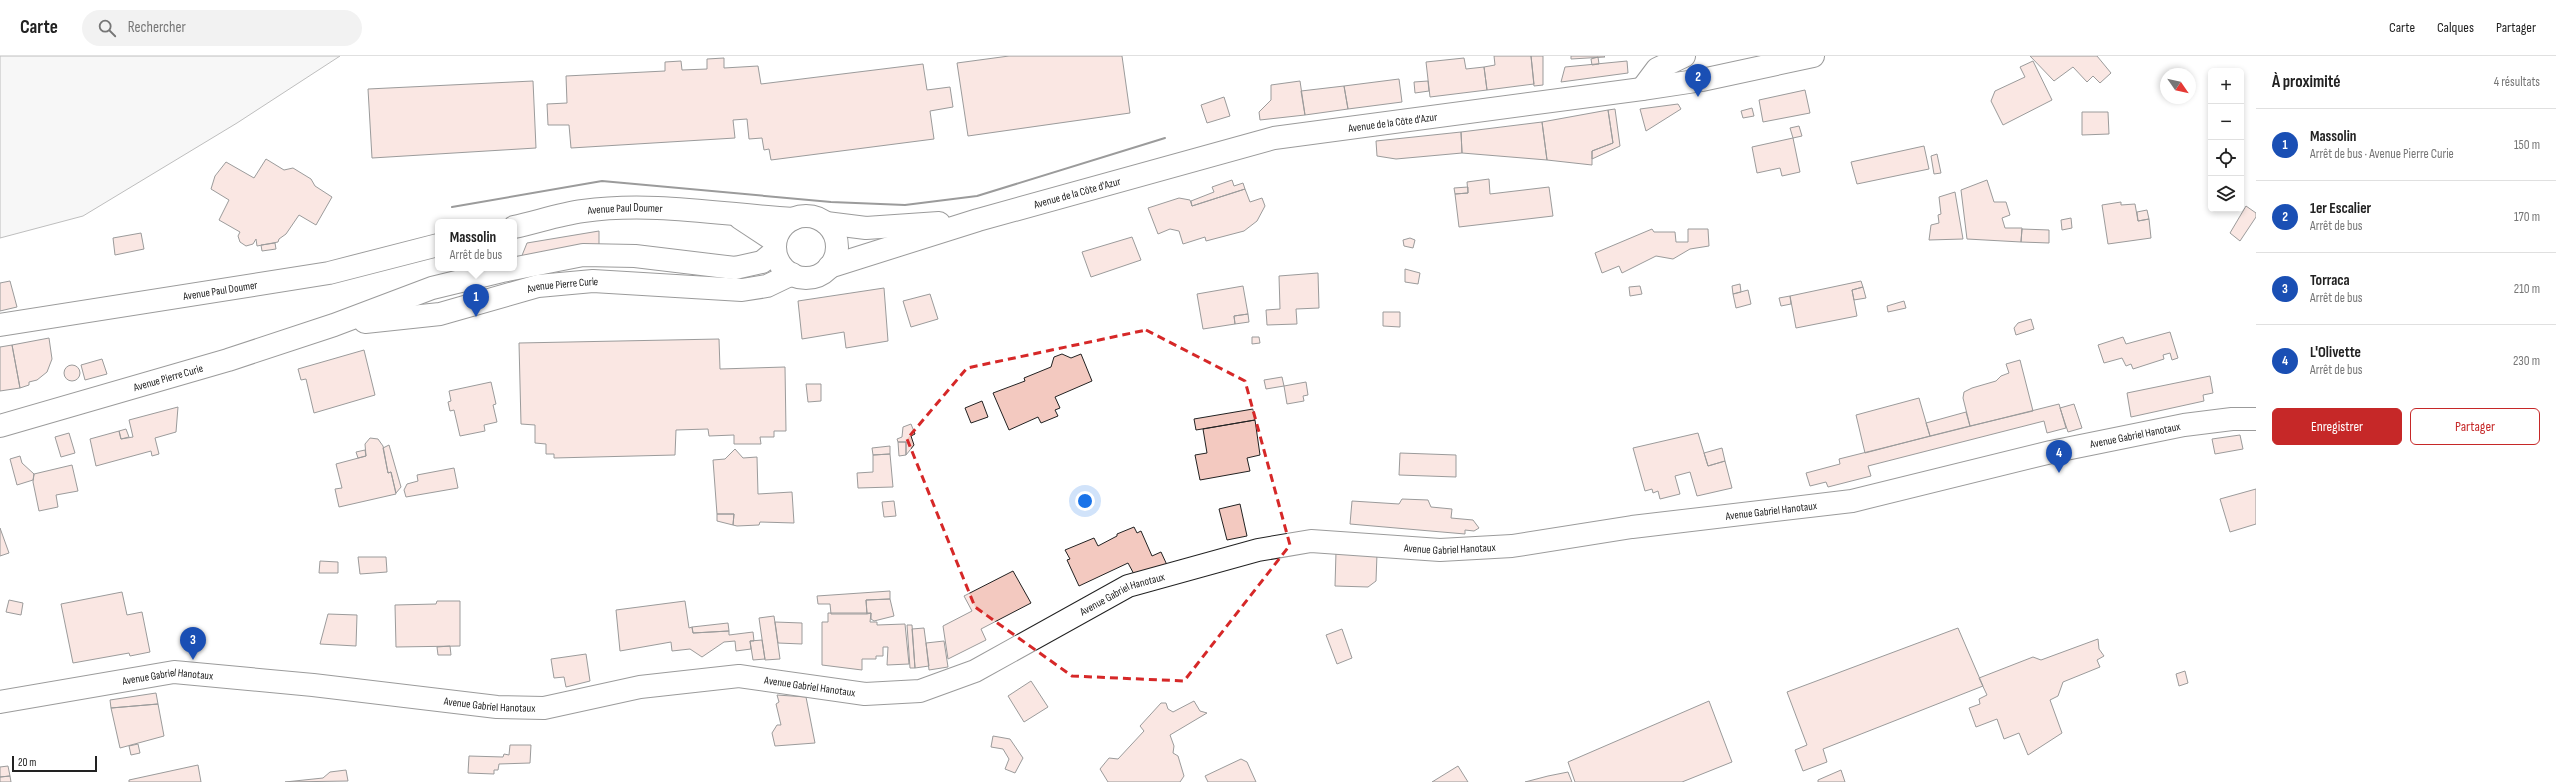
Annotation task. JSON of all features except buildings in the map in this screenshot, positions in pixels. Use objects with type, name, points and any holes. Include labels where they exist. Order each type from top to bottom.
[{"type":"main road","points":[[1642,90],[1657,69],[1684,56]]},
{"type":"main road","name":"Avenue de la Côte d'Azur","points":[[829,268],[978,220],[1274,138],[1642,90],[1702,80],[1813,56]]},
{"type":"main road","name":"Avenue Paul Doumer","points":[[517,226],[582,211],[631,208],[680,209],[738,216],[793,219]]},
{"type":"main road","name":"Avenue Paul Doumer","points":[[738,216],[775,246]]},
{"type":"main road","points":[[810,216],[826,223],[832,231],[837,249],[829,268],[821,274],[811,277],[792,274],[784,268],[775,246],[779,232],[793,219],[810,216]]},
{"type":"main road","name":"Avenue de la Côte d'Azur","points":[[826,223],[866,228],[978,220]]},
{"type":"main road","name":"Avenue Paul Doumer","points":[[0,325],[329,273],[435,246]]},
{"type":"main road","name":"Avenue Pierre Curie","points":[[517,269],[583,255],[635,256],[735,268],[762,262],[775,246]]},
{"type":"main road","name":"Avenue Pierre Curie","points":[[0,426],[228,360],[334,326],[432,288],[510,271]]},
{"type":"main road","name":"Avenue Pierre Curie","points":[[334,326],[440,314],[538,286],[593,281],[742,290],[767,286],[792,274]]},
{"type":"main road","name":"Avenue Gabriel Hanotaux","points":[[0,702],[174,672],[314,685],[497,707],[544,708],[640,687],[739,676],[865,694],[920,691],[975,671],[1128,586],[1258,550],[1311,541],[1440,550],[1512,546],[1632,526],[1852,501],[2051,452],[2184,424],[2232,419],[2256,420]]},
{"type":"highlighted area","points":[[1146,330],[1245,381],[1290,545],[1184,681],[1072,676],[975,607],[907,439],[967,368]]},
{"type":"shaded area","points":[[0,56],[340,56],[237,123],[83,216],[0,238]]},
{"type":"wall","points":[[452,207],[602,181],[831,202],[905,205],[977,196],[1165,138]]},
{"type":"place","name":"1er Escalier","points":[[1698,97]]},
{"type":"place","name":"Massolin","points":[[476,317]]},
{"type":"place","name":"L'Olivette","points":[[2059,473]]},
{"type":"place","name":"Torraca","points":[[193,660]]}]
